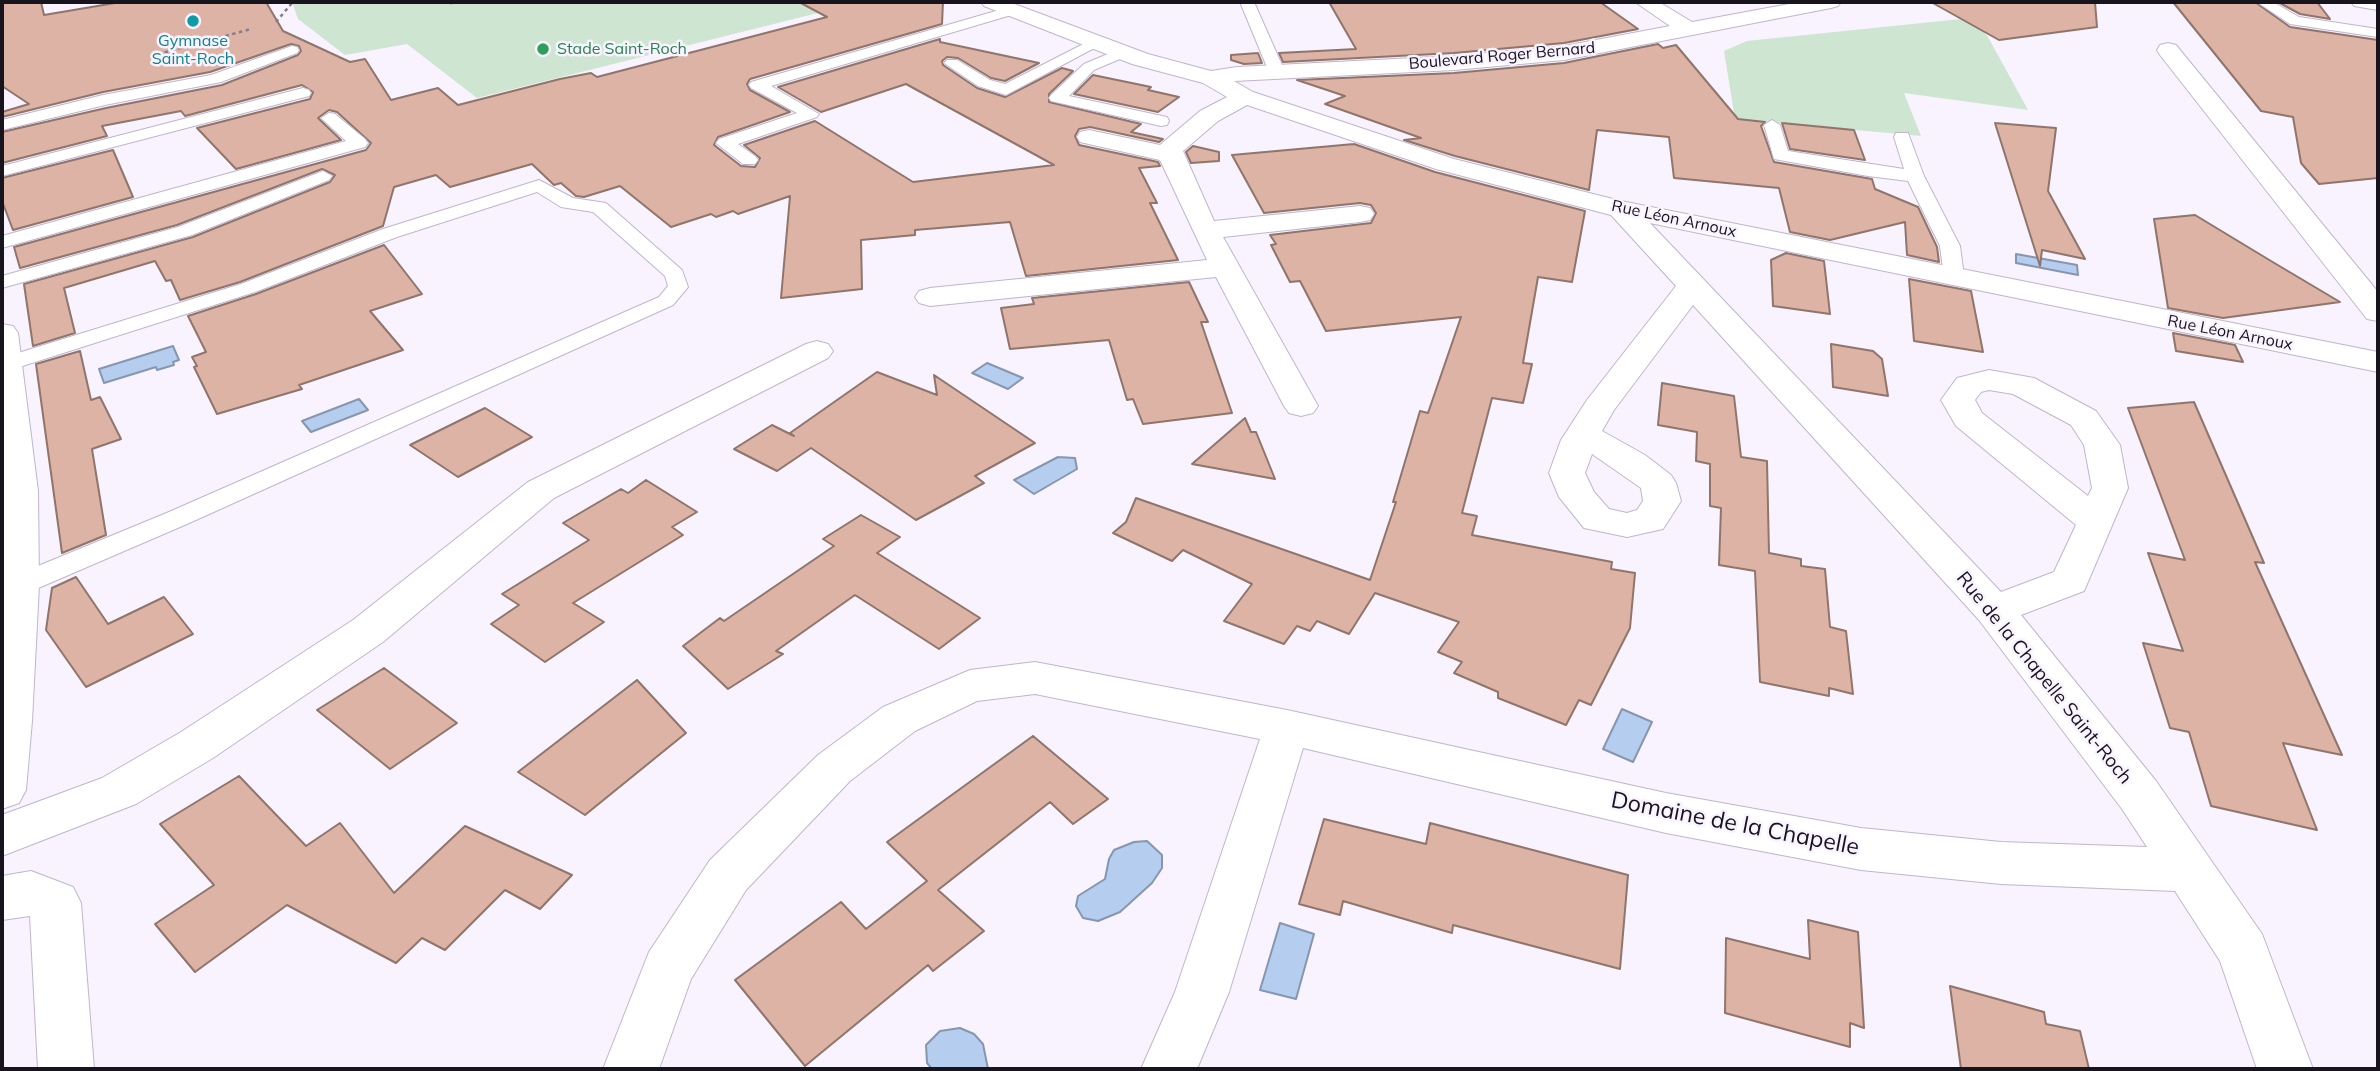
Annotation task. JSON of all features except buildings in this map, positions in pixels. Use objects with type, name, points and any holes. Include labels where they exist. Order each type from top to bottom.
[{"type":"street","name":"Rue Léon Arnoux","points":[[991,2],[1122,53],[1212,78],[1245,97],[1445,164],[1621,209],[2378,362]]},
{"type":"street","points":[[1645,2],[1690,30]]},
{"type":"street","points":[[2361,2],[2378,4]]},
{"type":"street","name":"Boulevard Roger Bernard","points":[[1212,78],[1538,56],[1690,30],[1816,3]]},
{"type":"street","points":[[2168,50],[2378,312]]},
{"type":"street","points":[[1245,97],[1209,116],[1178,141],[1170,149],[1170,155],[1205,230],[1301,406]]},
{"type":"street","points":[[1089,136],[1170,155]]},
{"type":"street","name":"Rue de la Chapelle Saint-Roch","points":[[1621,209],[1994,610],[2139,795],[2243,951],[2285,1069]]},
{"type":"street","points":[[1205,230],[1360,214]]},
{"type":"street","points":[[930,297],[1226,267]]},
{"type":"street","points":[[1583,434],[1599,407],[1692,286]]},
{"type":"street","points":[[2,790],[19,584],[11,493],[4,349]]},
{"type":"street","points":[[2,836],[119,790],[197,745],[368,631],[541,490],[817,351]]},
{"type":"street","points":[[1994,610],[2070,582],[2096,522]]},
{"type":"street","name":"Domaine de la Chapelle","points":[[631,1069],[668,969],[728,875],[834,768],[899,719],[970,686],[1035,678],[1287,727],[1666,813],[1861,849],[2001,863],[2189,870]]},
{"type":"street","points":[[1169,1069],[1202,992],[1287,727]]},
{"type":"street","points":[[2,898],[31,893],[55,903],[66,1069]]},
{"type":"lane","points":[[1247,2],[1277,72]]},
{"type":"lane","points":[[2264,2],[2295,21],[2378,33]]},
{"type":"lane","points":[[749,160],[725,142],[811,114],[757,85],[1013,10]]},
{"type":"lane","points":[[953,63],[984,83],[1006,90],[1095,42]]},
{"type":"lane","points":[[2,125],[103,100],[215,79],[292,50]]},
{"type":"lane","points":[[1122,53],[1089,67],[1057,98],[1161,121]]},
{"type":"lane","points":[[2,171],[303,93]]},
{"type":"lane","points":[[2,242],[359,144],[329,118]]},
{"type":"lane","points":[[1772,125],[1780,155],[1868,171],[1915,176]]},
{"type":"lane","points":[[1902,137],[1915,176],[1950,246],[1954,277]]},
{"type":"lane","points":[[2,282],[185,230],[324,176]]},
{"type":"lane","points":[[4,349],[247,288],[390,233],[539,185],[568,203],[599,207],[675,274],[678,286],[666,301],[178,518],[19,584]]},
{"type":"path","points":[[276,23],[292,3],[298,2]]},
{"type":"path","points":[[449,2],[454,5]]},
{"type":"path","points":[[145,58],[263,26]]},
{"type":"green space","name":"Stade Saint-Roch","points":[[292,2],[862,2],[477,98],[407,44],[345,55],[298,19]]},
{"type":"green space","points":[[1971,18],[1988,37],[2028,110],[1904,93],[1921,136],[1735,119],[1724,51],[1747,41]]},
{"type":"water","points":[[2016,254],[2077,265],[2078,275],[2016,263]]},
{"type":"water","points":[[173,346],[179,360],[173,362],[174,365],[157,370],[156,367],[104,383],[99,369]]},
{"type":"water","points":[[987,363],[1023,378],[1008,389],[972,373]]},
{"type":"water","points":[[359,399],[368,410],[311,432],[302,421]]},
{"type":"water","points":[[1058,457],[1075,458],[1077,469],[1034,494],[1014,480]]},
{"type":"water","points":[[1622,709],[1652,722],[1633,762],[1603,749]]},
{"type":"water","points":[[1147,841],[1162,855],[1162,868],[1152,883],[1120,912],[1098,921],[1083,918],[1076,906],[1078,896],[1105,879],[1109,859],[1114,850],[1134,842]]},
{"type":"water","points":[[1280,923],[1314,934],[1296,999],[1260,990]]},
{"type":"water","points":[[960,1028],[974,1034],[983,1044],[988,1069],[932,1069],[927,1063],[926,1045],[940,1031]]},
{"type":"place","name":"Gymnase Saint-Roch","points":[[193,21]]},
{"type":"place","name":"Stade Saint-Roch","points":[[543,49]]}]
